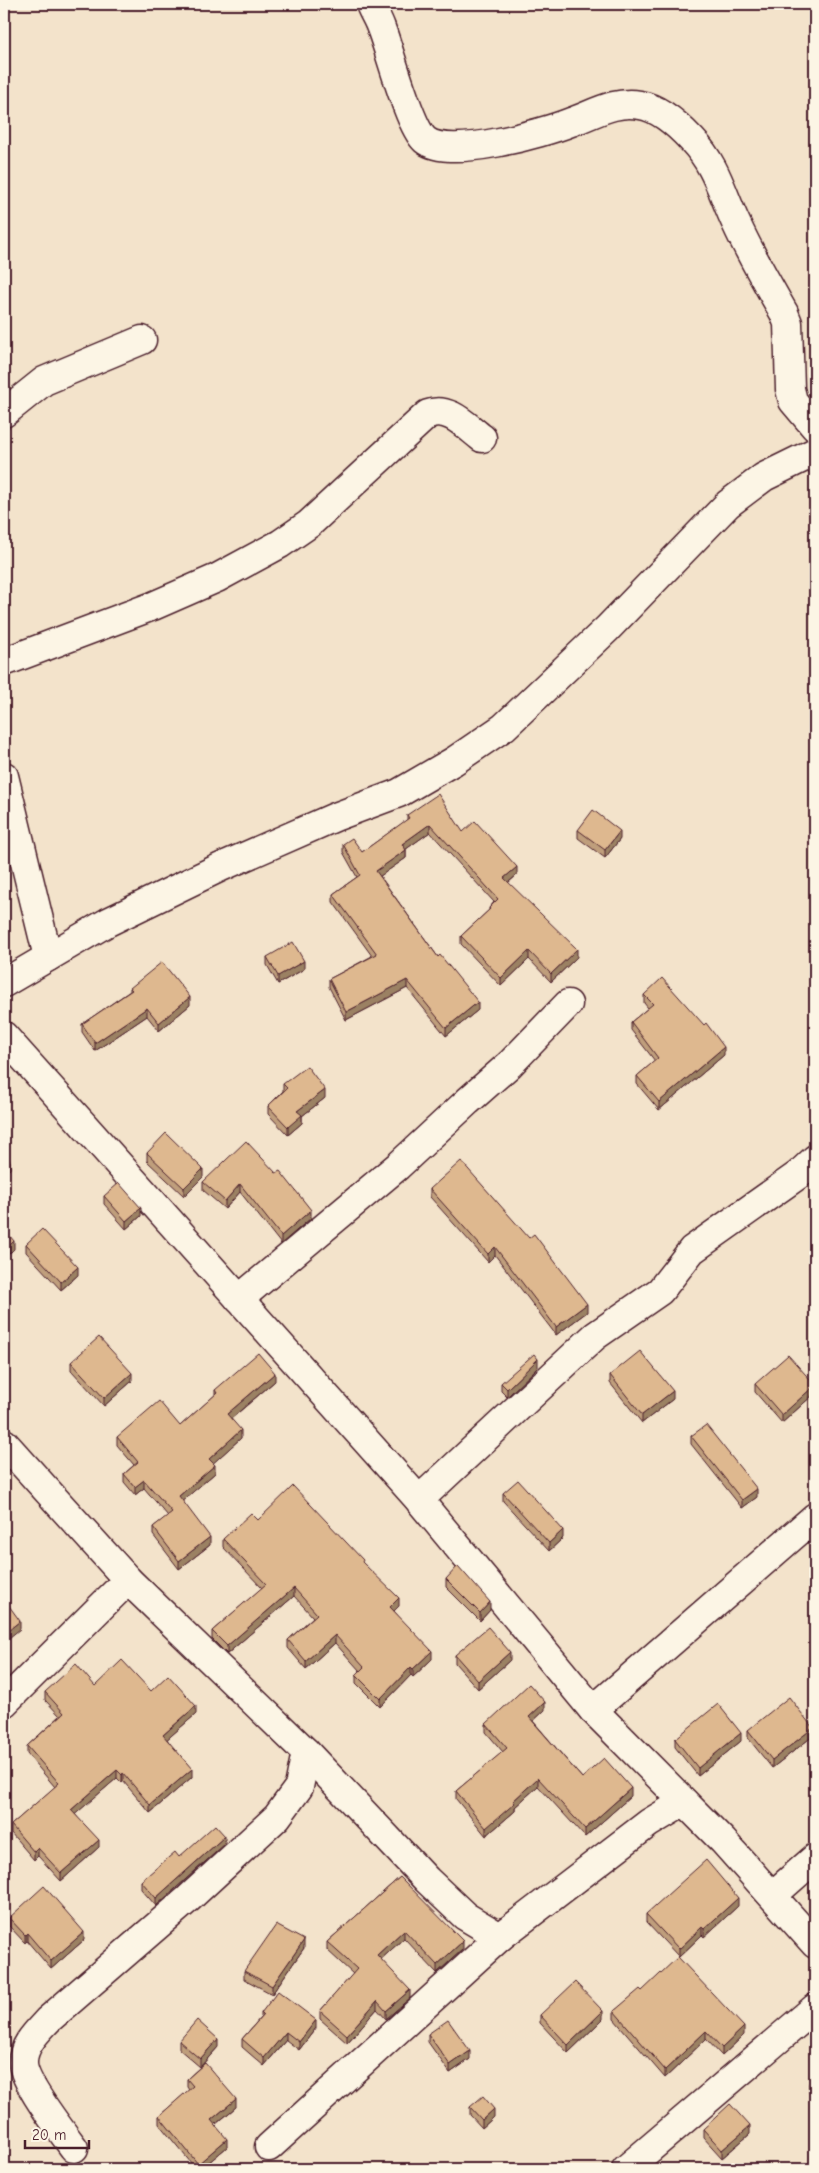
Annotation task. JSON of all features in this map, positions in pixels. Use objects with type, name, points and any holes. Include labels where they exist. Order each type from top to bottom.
[{"type":"street","points":[[370,4],[381,27],[406,101],[420,134],[433,144],[468,148],[510,140],[571,122],[603,108],[622,104],[641,105],[660,113],[675,123],[709,159],[744,240],[784,313],[788,322],[790,389],[793,401],[815,427]]},
{"type":"street","points":[[4,413],[44,381],[142,340]]},
{"type":"street","points":[[4,662],[153,606],[217,578],[280,544],[310,524],[428,414],[437,411],[448,412],[482,438]]},
{"type":"street","points":[[4,983],[108,922],[221,867],[334,817],[399,793],[454,761],[504,727],[606,629],[728,504],[764,477],[815,452]]},
{"type":"street","points":[[4,776],[48,957]]},
{"type":"street","points":[[239,1300],[398,1166],[510,1064],[568,1004]]},
{"type":"street","points":[[4,1036],[419,1500],[593,1710],[773,1895],[815,1944]]},
{"type":"street","points":[[419,1500],[582,1347],[660,1291],[692,1250],[798,1175],[815,1159]]},
{"type":"street","points":[[4,1443],[128,1580],[306,1752],[427,1880],[465,1916],[500,1937]]},
{"type":"street","points":[[593,1710],[815,1517]]},
{"type":"street","points":[[4,1703],[128,1580]]},
{"type":"street","points":[[74,2148],[34,2091],[23,2063],[29,2042],[48,2020],[250,1843],[277,1817],[299,1787],[306,1752]]},
{"type":"street","points":[[299,1787],[330,1778]]},
{"type":"street","points":[[269,2147],[500,1937],[649,1823],[684,1802]]},
{"type":"street","points":[[773,1895],[815,1858]]},
{"type":"street","points":[[640,2165],[815,2008]]},
{"type":"building","points":[[438,794],[463,832],[475,821],[517,867],[504,878],[577,949],[551,974],[529,951],[501,978],[461,936],[498,899],[430,824],[402,844],[406,850],[376,871],[438,957],[440,955],[478,1002],[446,1028],[407,980],[346,1012],[329,979],[377,954],[333,894],[360,875],[343,844],[352,838],[362,852],[409,818],[407,815]]},
{"type":"building","points":[[593,810],[620,831],[605,850],[578,830]]},
{"type":"building","points":[[293,942],[304,961],[278,976],[267,957]]},
{"type":"building","points":[[162,962],[190,997],[159,1023],[147,1008],[95,1043],[82,1024],[132,990],[130,988]]},
{"type":"building","points":[[662,978],[704,1025],[706,1023],[724,1047],[659,1102],[637,1076],[658,1058],[631,1022],[653,1004],[644,995]]},
{"type":"building","points":[[307,1066],[325,1090],[297,1111],[302,1115],[288,1127],[268,1106],[287,1088],[283,1084]]},
{"type":"building","points":[[166,1133],[203,1169],[184,1188],[147,1153]]},
{"type":"building","points":[[246,1141],[276,1173],[280,1171],[311,1210],[281,1236],[240,1184],[225,1201],[203,1182]]},
{"type":"building","points":[[4,1154],[10,1161],[4,1167]]},
{"type":"building","points":[[461,1161],[529,1238],[534,1234],[587,1304],[556,1327],[495,1247],[488,1254],[430,1189]]},
{"type":"building","points":[[119,1183],[141,1208],[126,1221],[104,1196]]},
{"type":"building","points":[[4,1229],[14,1241],[4,1251]]},
{"type":"building","points":[[42,1229],[78,1267],[61,1282],[26,1244]]},
{"type":"building","points":[[99,1337],[132,1373],[104,1398],[71,1362]]},
{"type":"building","points":[[640,1351],[673,1391],[642,1415],[610,1375]]},
{"type":"building","points":[[258,1353],[275,1373],[227,1414],[241,1430],[209,1459],[215,1465],[179,1496],[210,1537],[179,1561],[153,1527],[172,1512],[144,1480],[135,1487],[124,1474],[138,1462],[117,1437],[159,1401],[180,1426],[217,1393],[215,1390]]},
{"type":"building","points":[[534,1354],[538,1359],[507,1389],[501,1383]]},
{"type":"building","points":[[788,1355],[815,1385],[782,1415],[755,1384]]},
{"type":"building","points":[[706,1425],[757,1489],[742,1500],[691,1436]]},
{"type":"building","points":[[518,1480],[563,1530],[549,1543],[503,1493]]},
{"type":"building","points":[[293,1486],[363,1560],[362,1562],[399,1598],[390,1607],[432,1651],[413,1669],[411,1667],[380,1699],[356,1675],[364,1667],[335,1635],[306,1661],[288,1640],[317,1614],[294,1588],[227,1646],[212,1631],[266,1584],[223,1539],[251,1513],[258,1520]]},
{"type":"building","points":[[458,1566],[490,1602],[480,1613],[446,1579]]},
{"type":"building","points":[[4,1599],[20,1621],[4,1634]]},
{"type":"building","points":[[488,1627],[510,1652],[478,1681],[455,1655]]},
{"type":"building","points":[[122,1660],[151,1691],[168,1675],[196,1706],[163,1735],[192,1769],[150,1805],[123,1773],[122,1775],[117,1770],[71,1810],[99,1840],[61,1873],[38,1848],[34,1852],[11,1825],[59,1783],[27,1746],[64,1713],[45,1692],[76,1664],[95,1686]]},
{"type":"building","points":[[529,1684],[545,1702],[529,1717],[582,1778],[604,1758],[631,1788],[585,1829],[538,1778],[513,1801],[515,1803],[486,1828],[456,1791],[507,1748],[486,1724]]},
{"type":"building","points":[[789,1697],[813,1728],[772,1760],[748,1730]]},
{"type":"building","points":[[718,1704],[741,1733],[698,1768],[675,1739]]},
{"type":"building","points":[[215,1825],[225,1836],[156,1898],[141,1881],[175,1852],[179,1857]]},
{"type":"building","points":[[706,1860],[738,1898],[704,1929],[702,1927],[679,1949],[646,1914]]},
{"type":"building","points":[[400,1877],[463,1941],[437,1965],[404,1930],[377,1955],[410,1990],[386,2011],[377,2001],[347,2035],[320,2011],[357,1969],[327,1942]]},
{"type":"building","points":[[44,1886],[84,1932],[51,1961],[27,1933],[25,1935],[9,1918]]},
{"type":"building","points":[[276,1925],[304,1940],[272,1986],[244,1971]]},
{"type":"building","points":[[678,1957],[744,2027],[722,2048],[706,2031],[665,2070],[614,2011],[640,1989],[642,1991]]},
{"type":"building","points":[[575,1982],[603,2011],[568,2045],[540,2015]]},
{"type":"building","points":[[278,1991],[316,2020],[299,2042],[286,2032],[264,2058],[242,2039],[263,2015],[261,2013]]},
{"type":"building","points":[[197,2020],[218,2039],[200,2059],[179,2041]]},
{"type":"building","points":[[448,2020],[470,2051],[450,2065],[428,2034]]},
{"type":"building","points":[[205,2063],[236,2099],[211,2120],[227,2139],[198,2164],[159,2116],[193,2086],[187,2079]]},
{"type":"building","points":[[815,2078],[815,2090],[809,2083]]},
{"type":"building","points":[[483,2096],[494,2109],[482,2120],[470,2107]]},
{"type":"building","points":[[730,2104],[750,2126],[722,2150],[703,2129]]}]
